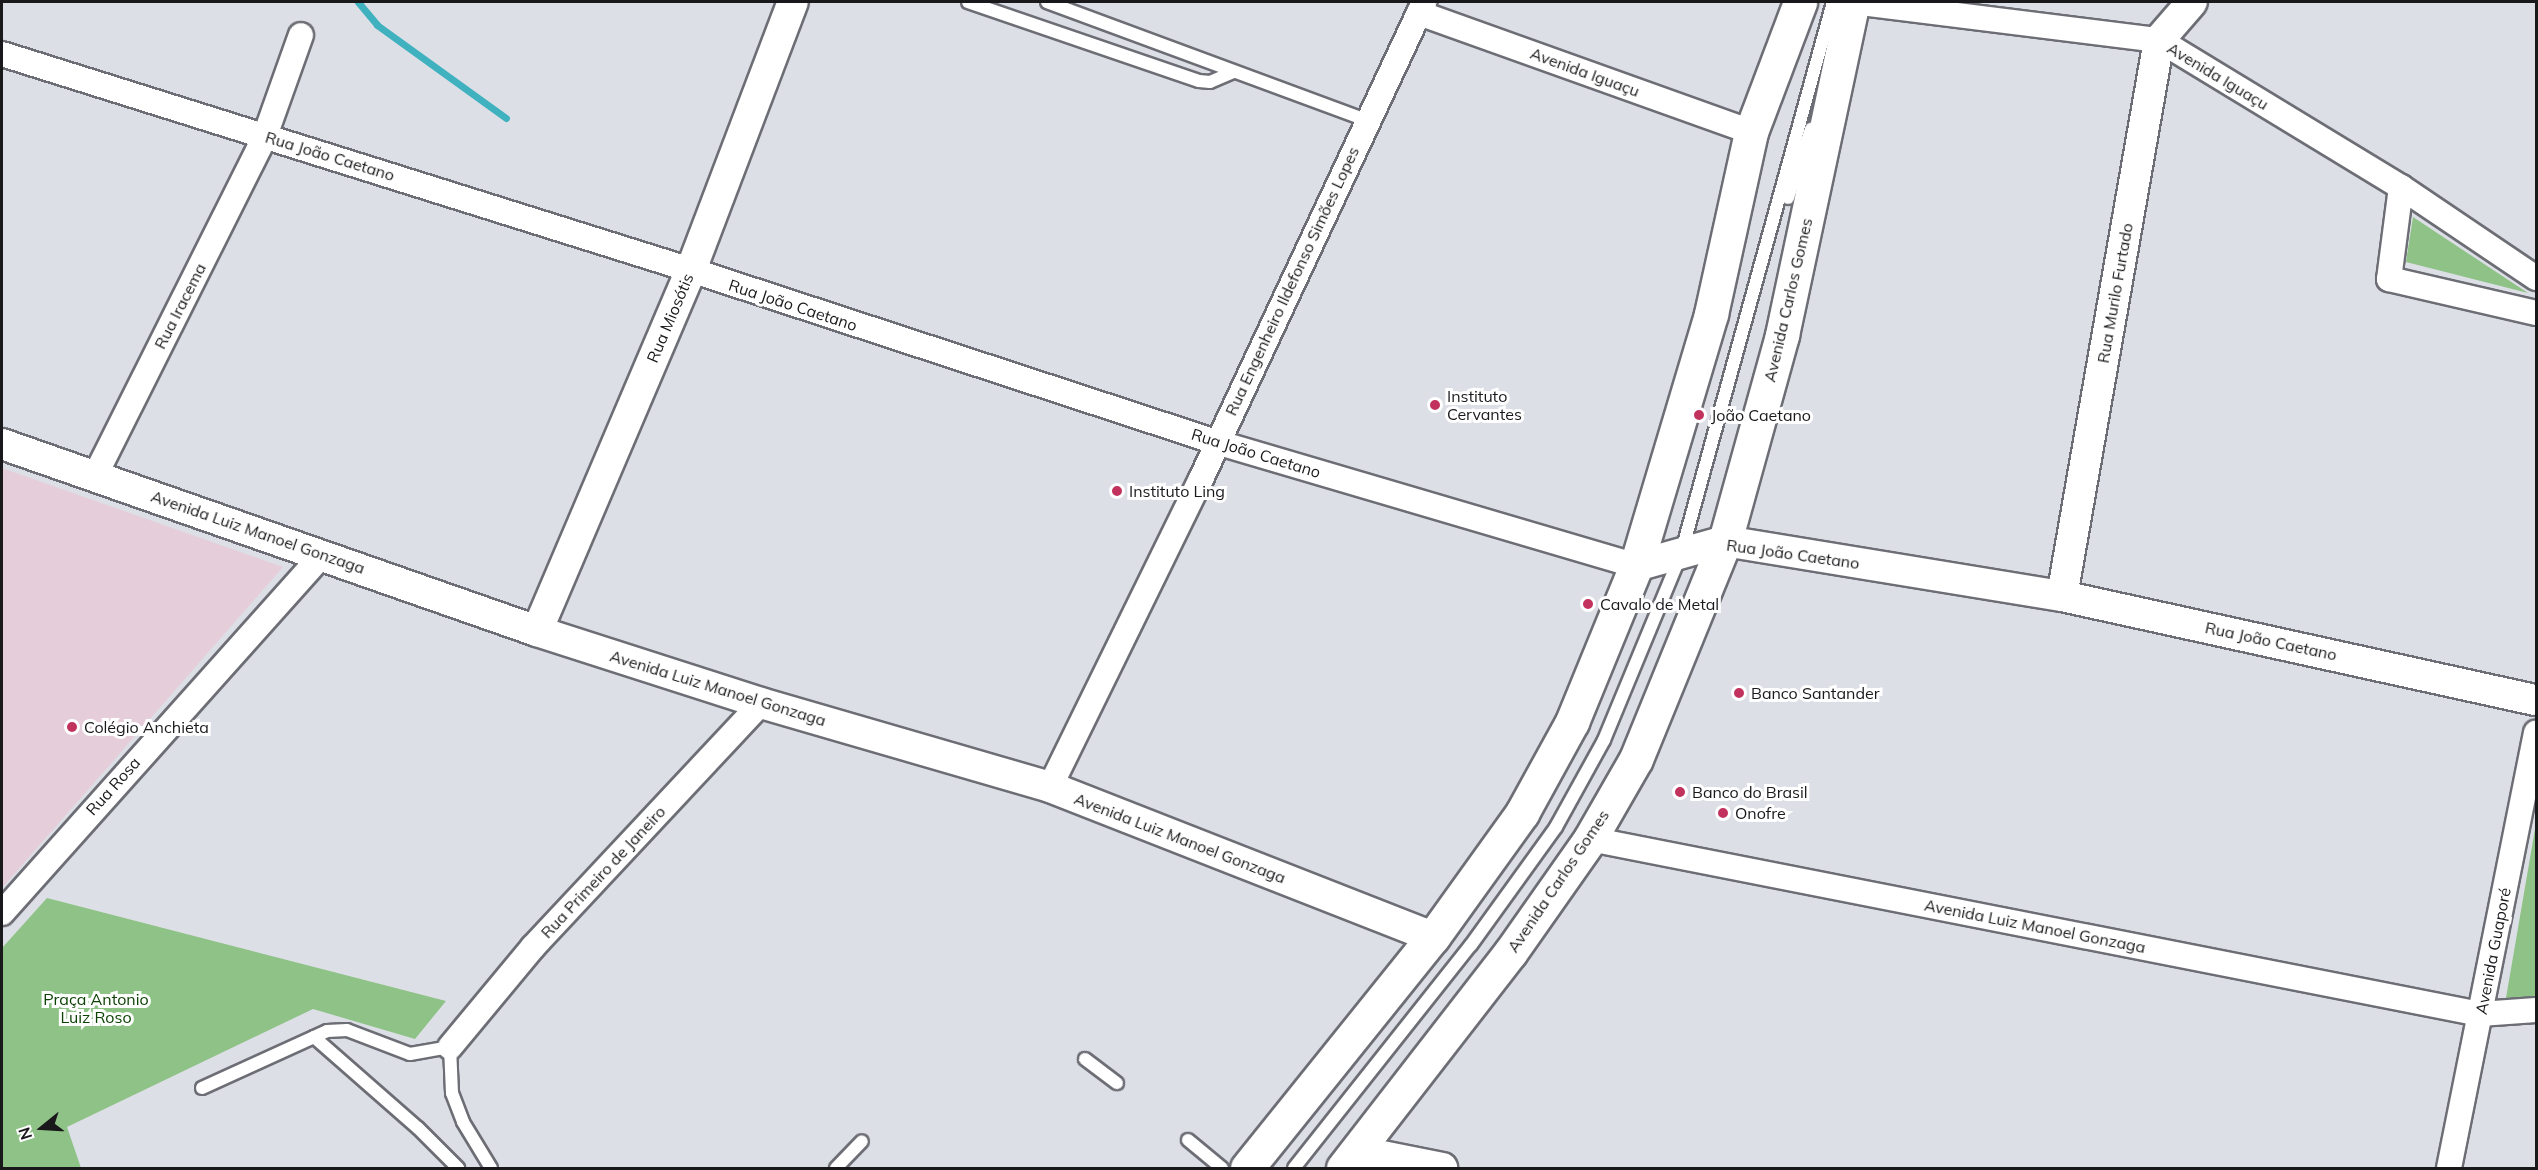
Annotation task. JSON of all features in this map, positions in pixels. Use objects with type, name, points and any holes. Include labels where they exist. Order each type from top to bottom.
[{"type":"main road","points":[[1770,78],[1776,2]]},
{"type":"main road","points":[[1247,1168],[1433,937],[1522,813],[1572,722],[1636,566],[1711,314],[1751,132],[1800,2]]},
{"type":"main road","name":"Avenida Carlos Gomes","points":[[1350,1160],[1510,953],[1590,839],[1636,759],[1725,542],[1782,335],[1853,2]]},
{"type":"street","name":"Rua Miosótis","points":[[537,631],[691,270],[793,2]]},
{"type":"street","name":"Avenida Iguaçu","points":[[1853,2],[2159,40],[2401,187],[2536,278]]},
{"type":"street","points":[[2159,40],[2192,2]]},
{"type":"street","name":"Avenida Iguaçu","points":[[1422,7],[1751,132]]},
{"type":"street","name":"Rua Engenheiro Ildefonso Simões Lopes","points":[[1050,787],[1422,7]]},
{"type":"street","name":"Rua Iracema","points":[[95,476],[265,136],[301,35]]},
{"type":"street","name":"Rua Murilo Furtado","points":[[2062,596],[2159,40]]},
{"type":"street","name":"Rua João Caetano","points":[[2,54],[691,270],[1216,442],[1636,566],[1725,542],[2062,596],[2536,700]]},
{"type":"street","points":[[2401,187],[2389,279],[2536,313]]},
{"type":"street","name":"Avenida Luiz Manoel Gonzaga","points":[[2,444],[323,554],[537,631],[761,703],[1050,787],[1433,937]]},
{"type":"street","name":"Rua Rosa","points":[[2,913],[323,554]]},
{"type":"street","name":"Rua Primeiro de Janeiro","points":[[450,1047],[533,947],[761,703]]},
{"type":"street","name":"Avenida Guaporé","points":[[2449,1168],[2536,734]]},
{"type":"street","name":"Avenida Luiz Manoel Gonzaga","points":[[1590,839],[2480,1014],[2536,1010]]},
{"type":"street","points":[[1350,1160],[1442,1168]]},
{"type":"lane","points":[[968,2],[1199,81],[1210,82],[1234,72]]},
{"type":"lane","points":[[1047,2],[1368,121]]},
{"type":"lane","points":[[1294,1168],[1471,945],[1556,826],[1604,740],[1681,554],[1746,325],[1833,2]]},
{"type":"lane","points":[[1746,325],[1853,2]]},
{"type":"lane","points":[[202,1088],[314,1037],[347,1030],[410,1054],[450,1047],[452,1093],[463,1122],[491,1168]]},
{"type":"lane","points":[[314,1037],[418,1128],[458,1168]]},
{"type":"lane","points":[[1085,1059],[1117,1083]]},
{"type":"lane","points":[[1188,1140],[1222,1168]]},
{"type":"lane","points":[[836,1168],[861,1141]]},
{"type":"shaded area","name":"Colégio Anchieta","points":[[2,468],[283,567],[2,888]]},
{"type":"green space","points":[[2413,217],[2528,293],[2406,262]]},
{"type":"green space","points":[[2536,823],[2536,997],[2506,998]]},
{"type":"green space","name":"Praça Antonio Luiz Roso","points":[[47,898],[446,1001],[415,1039],[313,1009],[67,1127],[81,1168],[2,1168],[2,948]]},
{"type":"waterway","points":[[358,2],[377,25],[506,118]]},
{"type":"place","name":"Instituto Cervantes","points":[[1435,405]]},
{"type":"place","name":"João Caetano","points":[[1699,415]]},
{"type":"place","name":"Instituto Ling","points":[[1117,491]]},
{"type":"place","name":"Cavalo de Metal","points":[[1588,604]]},
{"type":"place","name":"Banco Santander","points":[[1739,693]]},
{"type":"place","name":"Colégio Anchieta","points":[[72,727]]},
{"type":"place","name":"Banco do Brasil","points":[[1680,792]]},
{"type":"place","name":"Onofre","points":[[1723,813]]}]
